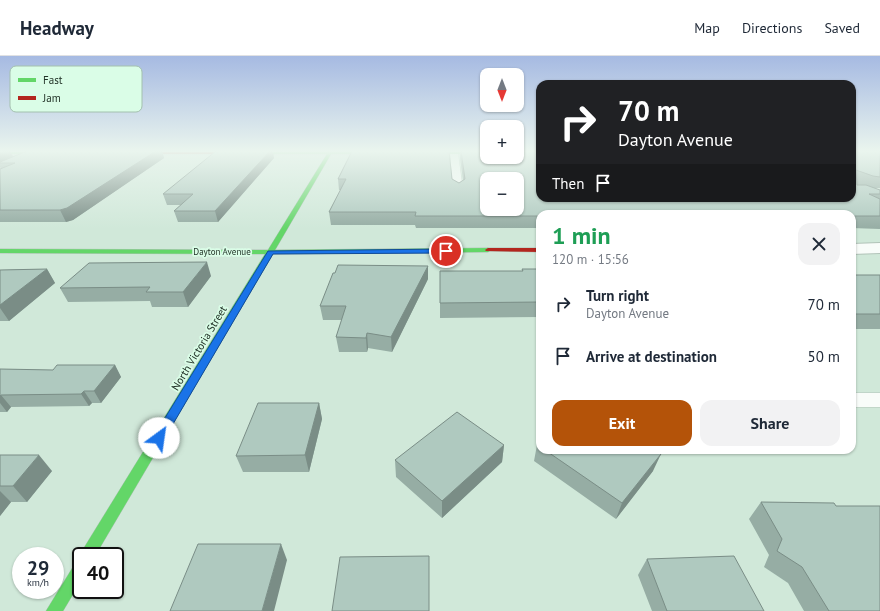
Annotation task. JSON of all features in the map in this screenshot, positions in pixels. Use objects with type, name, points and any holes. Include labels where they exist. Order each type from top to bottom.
[{"type":"street","name":"North Victoria Street","points":[[93,547],[315,177]]},
{"type":"street","points":[[856,249],[880,248]]},
{"type":"street","name":"Dayton Avenue","points":[[0,251],[271,252],[536,250]]},
{"type":"street","points":[[54,611],[72,582]]},
{"type":"lane","points":[[457,177],[458,190]]},
{"type":"lane","points":[[856,400],[880,400]]},
{"type":"building","points":[[0,177],[116,177],[67,208],[60,210],[0,210]]},
{"type":"building","points":[[184,177],[246,177],[215,211],[174,211],[193,194],[163,194]]},
{"type":"building","points":[[339,177],[452,177],[452,179],[459,183],[465,179],[465,177],[480,177],[480,216],[415,216],[416,212],[329,212],[346,179],[338,179]]},
{"type":"building","points":[[524,177],[536,177],[536,202],[856,202],[856,177],[857,185],[866,185],[880,190],[880,194],[869,194],[880,199],[880,216],[856,216],[856,210],[536,210],[536,216],[524,216]]},
{"type":"building","points":[[207,262],[183,292],[146,292],[150,287],[60,288],[89,263]]},
{"type":"building","points":[[338,265],[428,266],[391,337],[367,333],[366,338],[336,337],[346,306],[320,306],[333,273],[335,273]]},
{"type":"building","points":[[47,269],[0,305],[0,270]]},
{"type":"building","points":[[522,269],[536,269],[536,302],[440,303],[440,271],[523,271]]},
{"type":"building","points":[[856,275],[880,275],[880,314],[856,314]]},
{"type":"building","points":[[57,365],[115,365],[94,391],[84,391],[81,394],[0,396],[0,369],[53,370]]},
{"type":"building","points":[[258,403],[319,403],[305,455],[236,456]]},
{"type":"building","points":[[457,412],[504,445],[442,501],[395,460]]},
{"type":"building","points":[[551,454],[661,454],[622,503]]},
{"type":"building","points":[[0,455],[39,455],[13,486],[0,486]]},
{"type":"building","points":[[761,502],[834,503],[836,506],[880,506],[880,611],[829,611],[802,567],[777,551],[782,539]]},
{"type":"building","points":[[198,544],[281,544],[262,611],[170,611]]},
{"type":"building","points":[[429,556],[429,611],[332,611],[340,557]]},
{"type":"building","points":[[734,556],[764,611],[667,611],[647,559]]},
{"type":"traffic: fast","points":[[92,547],[315,177]]},
{"type":"traffic: fast","points":[[0,251],[271,252],[488,250]]},
{"type":"traffic: fast","points":[[54,611],[72,582]]},
{"type":"traffic: jam","points":[[488,250],[536,250]]},
{"type":"route","points":[[159,438],[271,252],[446,251]]}]
